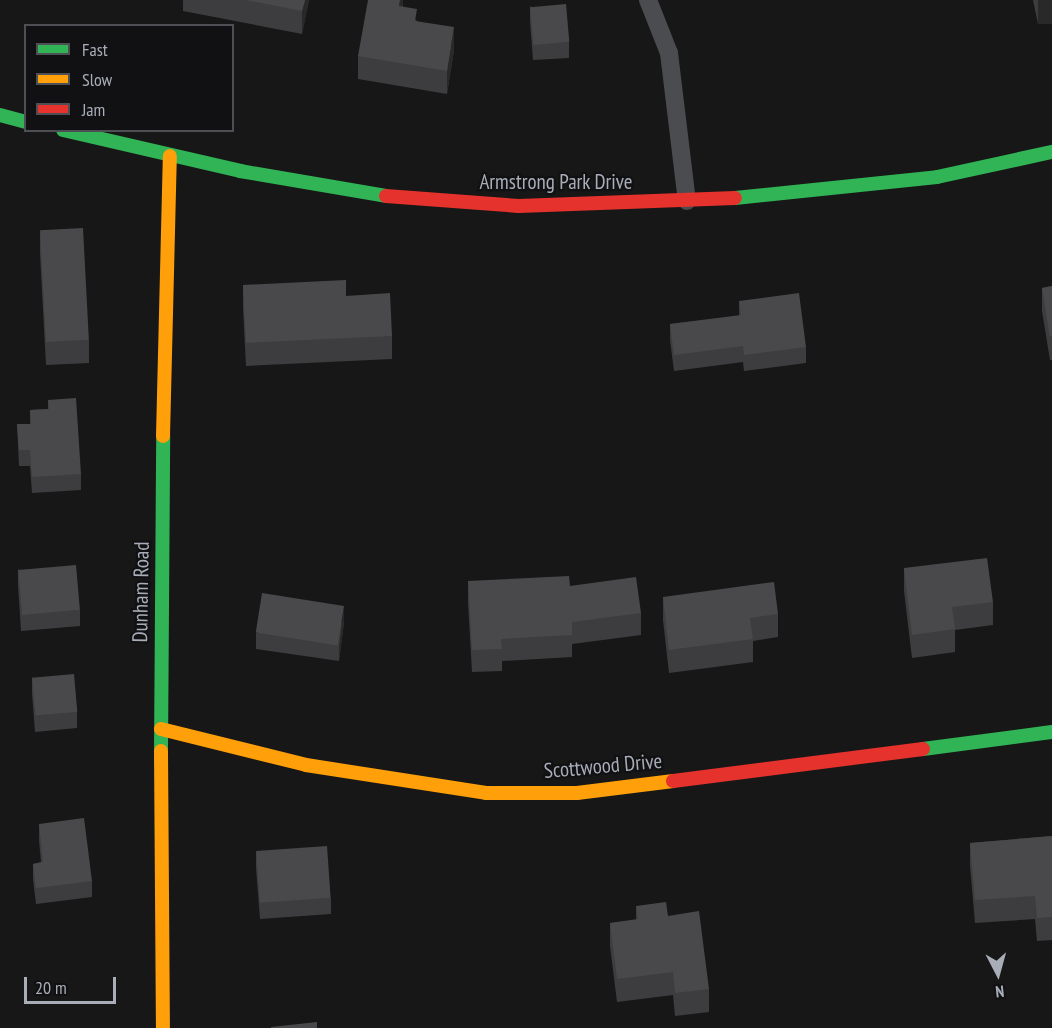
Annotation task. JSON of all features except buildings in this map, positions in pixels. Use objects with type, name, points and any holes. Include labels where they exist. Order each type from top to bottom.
[{"type":"street","points":[[0,116],[24,122]]},
{"type":"street","name":"Armstrong Park Drive","points":[[71,132],[170,156],[422,199],[519,206],[791,196],[937,177],[1052,152]]},
{"type":"street","name":"Dunham Road","points":[[163,1028],[160,729],[165,189],[170,156]]},
{"type":"street","name":"Scottwood Drive","points":[[160,729],[306,765],[486,794],[577,793],[1052,732]]},
{"type":"lane","points":[[648,0],[669,53],[687,201]]},
{"type":"traffic: fast","points":[[0,115],[24,121]]},
{"type":"traffic: fast","points":[[72,132],[240,171],[386,196]]},
{"type":"traffic: fast","points":[[735,198],[937,177],[1052,152]]},
{"type":"traffic: fast","points":[[161,751],[163,436]]},
{"type":"traffic: fast","points":[[923,749],[1052,732]]},
{"type":"traffic: slow","points":[[163,436],[170,156]]},
{"type":"traffic: slow","points":[[161,729],[306,765],[486,793],[577,793],[673,781]]},
{"type":"traffic: slow","points":[[161,751],[163,1028]]},
{"type":"traffic: jam","points":[[386,196],[519,206],[735,198]]},
{"type":"traffic: jam","points":[[673,781],[923,749]]}]
